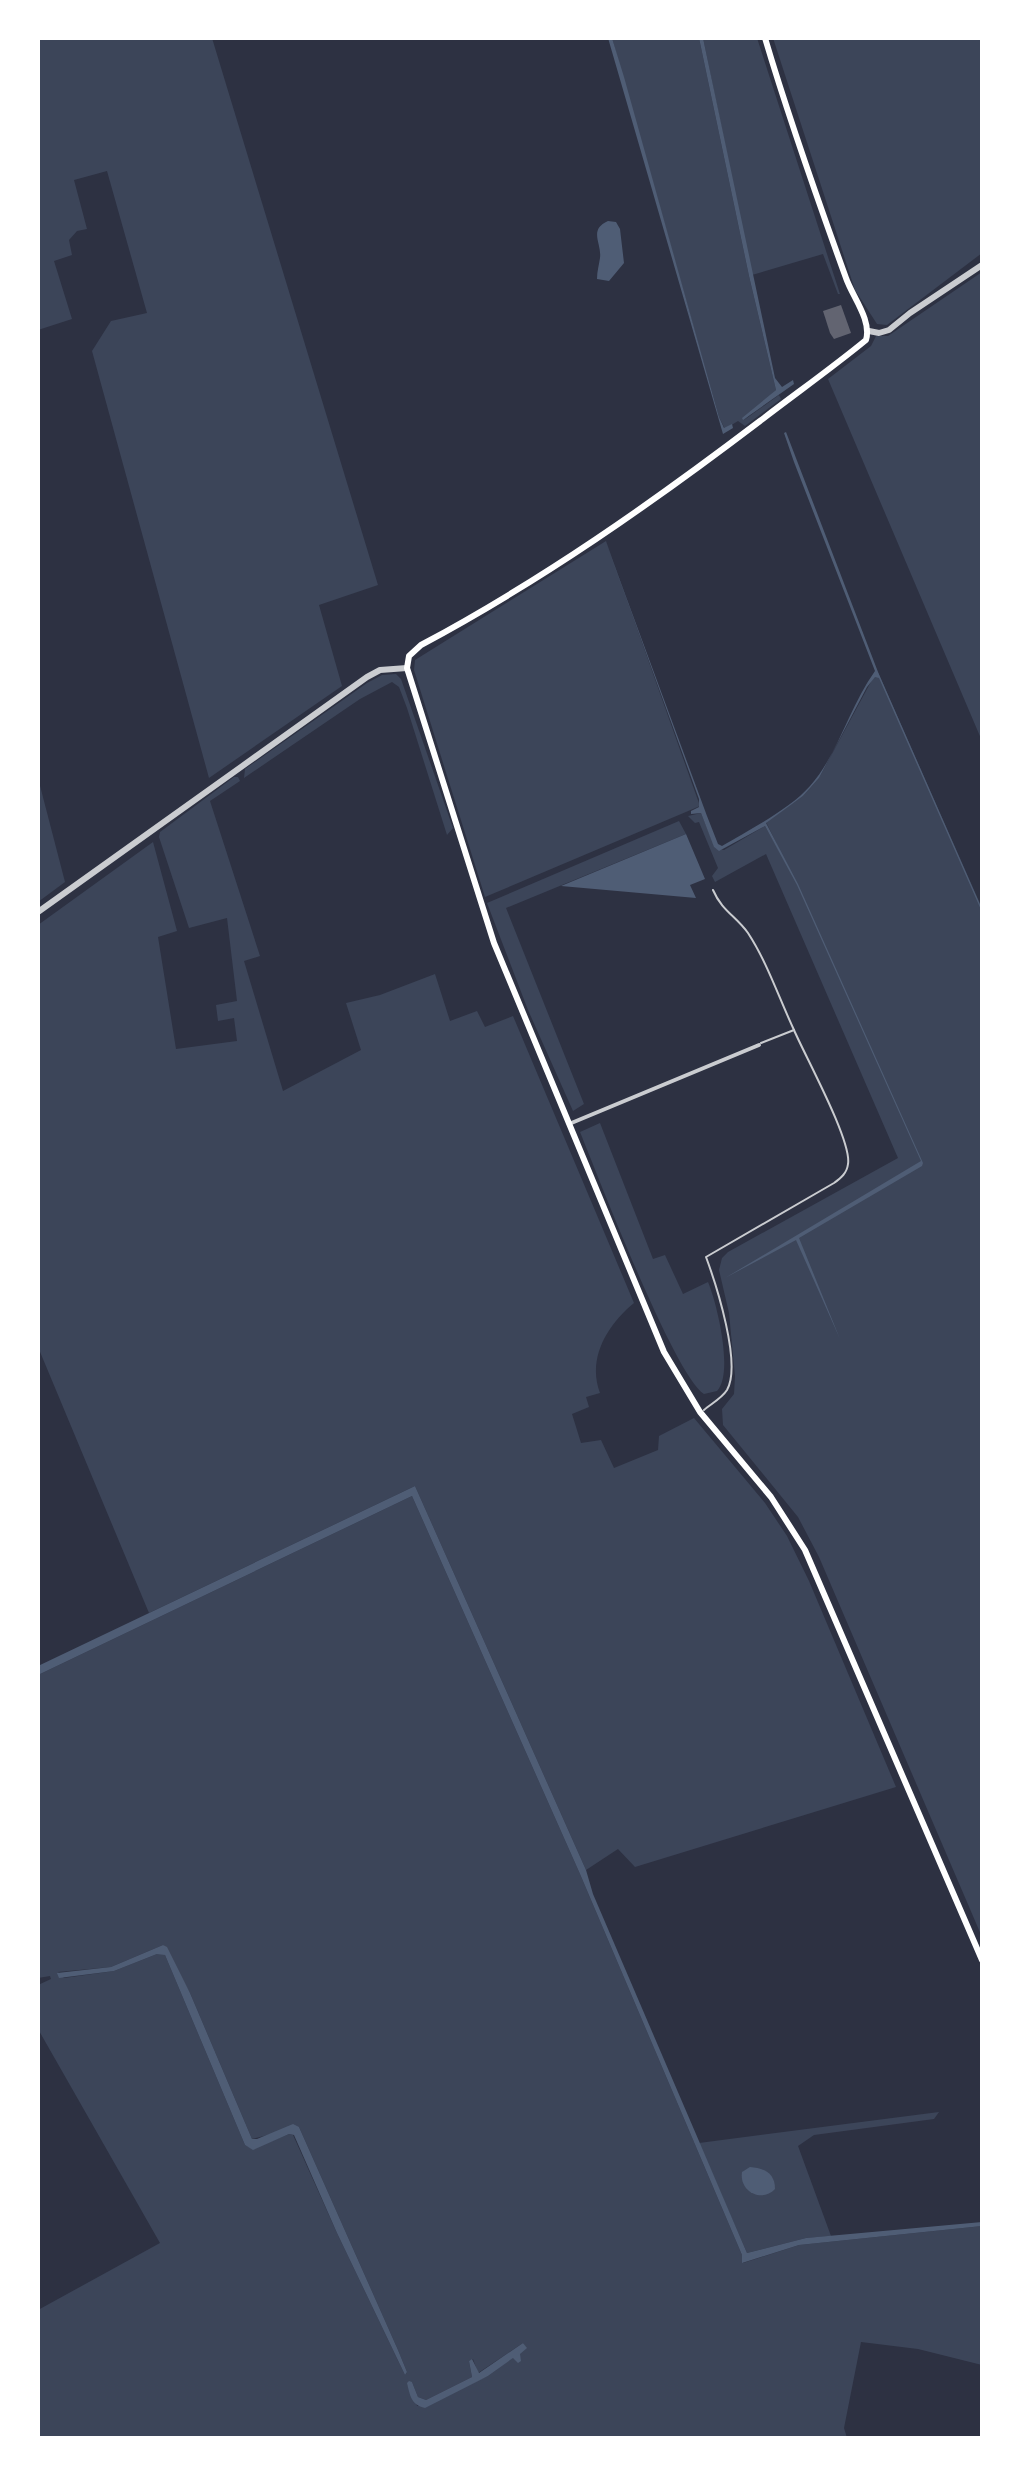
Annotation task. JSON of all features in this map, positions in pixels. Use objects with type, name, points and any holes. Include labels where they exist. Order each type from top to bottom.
[{"type":"main road","points":[[765,38],[847,282],[869,331],[866,340],[696,469],[529,584],[421,645],[409,656],[407,668],[494,943],[664,1352],[700,1412],[771,1497],[805,1550],[982,1960]]},
{"type":"street","points":[[869,331],[879,333],[889,330],[982,265]]},
{"type":"street","points":[[38,912],[367,677],[380,670],[407,668]]},
{"type":"street","points":[[569,1124],[759,1045]]},
{"type":"lane","points":[[700,1412],[726,1393],[731,1377],[724,1309],[706,1257],[834,1183],[846,1173],[848,1165],[845,1142],[756,948],[745,930],[719,905],[713,890]]},
{"type":"lane","points":[[759,1045],[794,1030]]},
{"type":"shaded area","points":[[38,38],[212,38],[378,585],[319,605],[342,686],[209,778],[92,351],[111,321],[147,313],[107,171],[74,180],[87,229],[77,231],[69,240],[72,255],[54,261],[72,319],[38,330]]},
{"type":"shaded area","points":[[608,38],[612,38],[624,77],[719,417],[724,428],[732,424],[733,428],[723,434]]},
{"type":"shaded area","points":[[612,38],[699,38],[776,390],[744,420],[779,395],[781,399],[745,426],[738,421],[725,429],[719,417]]},
{"type":"shaded area","points":[[699,38],[703,38],[775,378],[782,387],[793,380],[794,384],[743,420],[776,390]]},
{"type":"shaded area","points":[[703,38],[757,38],[840,294],[823,254],[752,275]]},
{"type":"shaded area","points":[[773,38],[982,38],[982,253],[887,325],[877,324],[855,290]]},
{"type":"shaded area","points":[[608,221],[616,222],[620,229],[624,263],[609,281],[597,279],[600,252],[597,233]]},
{"type":"shaded area","points":[[982,272],[982,741],[828,379],[871,346],[876,336],[888,336]]},
{"type":"shaded area","points":[[786,432],[878,672],[982,909],[982,912],[879,678],[875,677],[819,778],[803,796],[766,823],[798,884],[923,1163],[799,1238],[840,1339],[796,1240],[725,1278],[921,1161],[797,885],[765,826],[719,851],[714,847],[701,813],[691,814],[699,807],[699,799],[608,548],[707,816],[718,844],[722,846],[780,811],[810,786],[829,759],[875,671],[794,462]]},
{"type":"shaded area","points":[[606,541],[700,806],[485,897],[414,670],[415,660]]},
{"type":"shaded area","points":[[876,668],[982,908],[982,1937],[819,1557],[798,1517],[723,1425],[722,1409],[734,1394],[735,1376],[729,1313],[719,1270],[722,1258],[898,1158],[766,854],[715,882],[712,876],[718,868],[699,822],[695,823],[688,816],[701,813],[715,848],[724,850],[765,826],[787,865],[766,822],[803,796],[819,778]]},
{"type":"shaded area","points":[[396,674],[401,679],[453,828],[447,835],[407,708],[399,687],[392,682],[360,699],[244,778],[245,769],[367,683],[382,675]]},
{"type":"shaded area","points":[[234,777],[240,781],[210,801],[260,956],[244,961],[283,1091],[361,1050],[346,1003],[380,995],[435,974],[450,1021],[477,1011],[485,1027],[513,1016],[634,1303],[615,1322],[602,1344],[596,1368],[600,1393],[586,1397],[589,1407],[572,1414],[581,1443],[601,1440],[614,1468],[658,1450],[659,1436],[694,1418],[765,1503],[787,1536],[896,1787],[635,1867],[618,1849],[586,1870],[415,1486],[149,1613],[38,1347],[38,925],[153,842],[177,931],[158,937],[176,1049],[237,1041],[234,1018],[218,1021],[216,1005],[237,1001],[227,918],[189,928],[159,837],[160,832]]},
{"type":"shaded area","points":[[38,778],[65,882],[38,902]]},
{"type":"shaded area","points":[[679,821],[686,834],[506,908],[584,1104],[573,1111],[528,1010],[487,903]]},
{"type":"shaded area","points":[[686,834],[705,879],[690,885],[696,898],[561,886]]},
{"type":"shaded area","points":[[600,1123],[653,1259],[665,1255],[683,1294],[708,1282],[716,1306],[724,1355],[722,1382],[717,1391],[704,1394],[691,1379],[656,1314],[580,1132]]},
{"type":"shaded area","points":[[415,1486],[586,1870],[593,1894],[747,2253],[806,2238],[982,2222],[982,2226],[799,2245],[742,2263],[742,2255],[580,1874],[412,1496],[38,1675],[38,1666]]},
{"type":"shaded area","points":[[412,1496],[580,1874],[743,2263],[799,2245],[982,2226],[982,2365],[918,2349],[861,2342],[844,2428],[847,2438],[38,2438],[38,2310],[160,2243],[38,2029],[38,1985],[51,1979],[50,1976],[38,1978],[38,1675]],"holes":[[[163,1945],[190,1993],[252,2139],[299,2127],[398,2350],[407,2372],[405,2375],[293,2135],[253,2149],[245,2145],[165,1955],[162,1952],[114,1971],[64,1978],[58,1972],[111,1967]],[[523,2343],[526,2348],[488,2376],[417,2406],[412,2382],[418,2397],[426,2400],[472,2377],[469,2361],[473,2359],[478,2373]]]},
{"type":"shaded area","points":[[163,1945],[167,1947],[190,1993],[252,2139],[293,2124],[299,2127],[398,2350],[407,2372],[405,2375],[294,2135],[289,2134],[253,2150],[245,2145],[165,1955],[157,1954],[114,1971],[59,1978],[57,1973],[111,1967]]},
{"type":"shaded area","points":[[939,2112],[934,2119],[814,2135],[798,2146],[831,2236],[806,2238],[747,2253],[699,2143]]},
{"type":"shaded area","points":[[750,2167],[768,2172],[775,2189],[764,2195],[748,2190],[742,2172]]},
{"type":"shaded area","points":[[523,2343],[527,2348],[520,2354],[521,2361],[518,2363],[513,2358],[488,2376],[425,2408],[412,2399],[409,2381],[418,2397],[426,2400],[472,2377],[469,2361],[472,2359],[479,2373]]},
{"type":"building","points":[[841,305],[851,333],[834,339],[823,311]]}]
